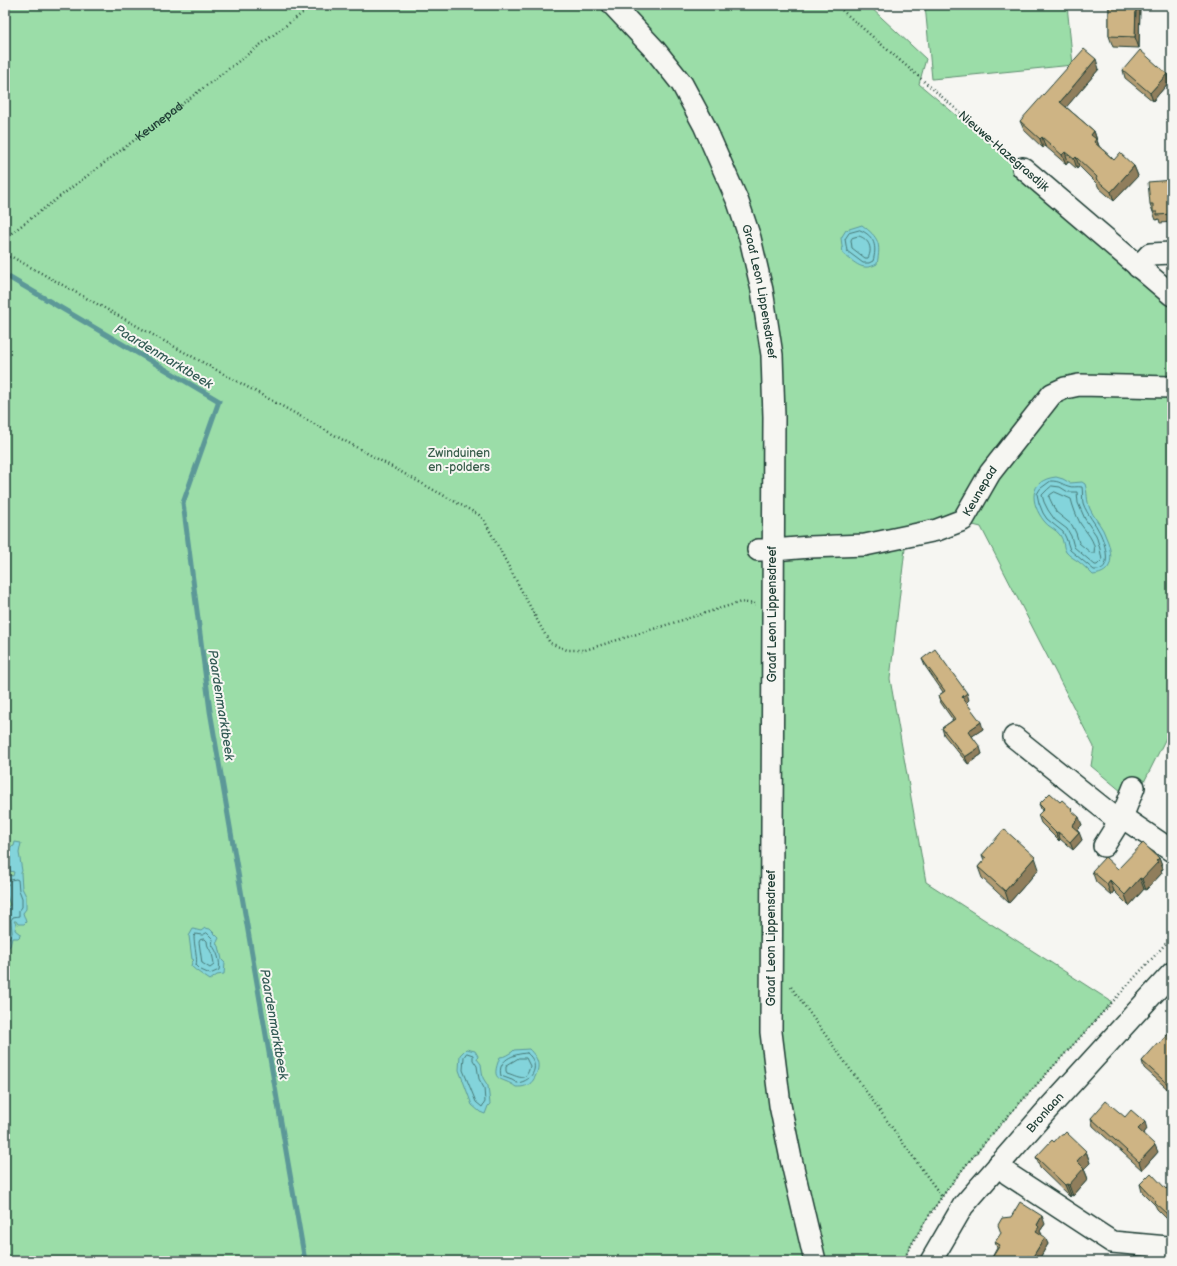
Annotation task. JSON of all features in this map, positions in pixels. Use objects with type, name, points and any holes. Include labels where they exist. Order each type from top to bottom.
[{"type":"street","name":"Graaf Leon Lippensdreef","points":[[613,5],[655,50],[682,84],[704,125],[738,202],[750,238],[762,290],[772,354],[774,417],[765,550],[771,1032],[780,1105],[794,1173],[815,1261]]},
{"type":"street","name":"Nieuwe-Hazegrasdijk","points":[[1023,168],[1172,295]]},
{"type":"street","points":[[1138,267],[1150,254],[1172,253]]},
{"type":"street","name":"Keunepad","points":[[765,550],[865,545],[937,530],[963,520],[990,473],[1052,394],[1065,388],[1079,385],[1172,387]]},
{"type":"street","points":[[1014,737],[1121,819],[1172,852]]},
{"type":"street","points":[[1104,846],[1121,819],[1134,787]]},
{"type":"street","name":"Bronlaan","points":[[931,1261],[963,1206],[1047,1110],[1172,973]]},
{"type":"street","points":[[999,1164],[1008,1174],[1112,1242],[1167,1247]]},
{"type":"path","name":"Keunepad","points":[[5,238],[313,5]]},
{"type":"path","name":"Nieuwe-Hazegrasdijk","points":[[836,5],[1023,168]]},
{"type":"path","points":[[5,257],[12,257],[479,515],[484,520],[550,643],[567,650],[585,650],[741,602],[754,604],[758,603]]},
{"type":"path","points":[[903,1261],[925,1222],[971,1159],[1172,936]]},
{"type":"path","points":[[790,985],[942,1197]]},
{"type":"green space","name":"Zwinduinen en -polders","points":[[5,5],[868,5],[926,59],[919,84],[1018,167],[1025,177],[1172,305],[1172,726],[1134,802],[1091,766],[1094,747],[981,527],[965,523],[906,540],[890,679],[926,882],[1112,1002],[996,1130],[957,1177],[922,1226],[903,1261],[5,1261]]},
{"type":"green space","points":[[925,5],[1067,5],[1073,65],[932,79]]},
{"type":"water","points":[[862,225],[875,238],[879,251],[877,264],[867,267],[859,265],[843,254],[841,238],[846,230]]},
{"type":"water","points":[[1056,477],[1070,483],[1082,482],[1085,484],[1090,509],[1104,532],[1111,554],[1108,568],[1100,574],[1093,575],[1067,553],[1060,535],[1046,523],[1039,514],[1034,500],[1036,487],[1047,479]]},
{"type":"water","points":[[15,842],[21,843],[19,853],[22,871],[22,888],[26,896],[26,909],[23,913],[26,922],[24,924],[18,924],[14,921],[16,924],[15,930],[20,934],[20,936],[18,938],[12,938],[10,946],[5,950],[5,909],[10,905],[7,896],[5,895],[5,887],[9,884],[6,884],[6,877],[9,875],[13,876],[14,872],[10,871],[8,866],[10,863],[6,858],[7,862],[5,862],[5,849],[14,846]]},
{"type":"water","points":[[205,928],[210,929],[219,938],[216,944],[219,946],[222,960],[225,963],[224,974],[217,975],[210,980],[191,966],[194,960],[192,959],[189,936],[193,929],[201,931]]},
{"type":"water","points":[[466,1049],[475,1051],[478,1056],[477,1059],[481,1064],[483,1078],[488,1086],[490,1104],[485,1114],[480,1112],[472,1105],[459,1070],[460,1055]]},
{"type":"water","points":[[529,1049],[535,1055],[538,1062],[537,1073],[531,1083],[516,1087],[499,1078],[496,1072],[500,1057],[514,1050]]},
{"type":"building","points":[[1109,5],[1136,5],[1135,37],[1109,36]]},
{"type":"building","points":[[1084,49],[1096,59],[1060,102],[1094,131],[1091,135],[1096,139],[1094,142],[1114,160],[1120,153],[1134,166],[1111,192],[1096,179],[1097,177],[1076,157],[1074,159],[1065,152],[1062,155],[1042,137],[1040,139],[1020,121]]},
{"type":"building","points":[[1140,50],[1167,74],[1150,93],[1123,70]]},
{"type":"building","points":[[1172,180],[1172,214],[1157,215],[1157,212],[1153,212],[1153,204],[1150,204],[1148,182]]},
{"type":"building","points":[[935,649],[967,693],[962,697],[981,722],[968,731],[980,747],[965,757],[942,728],[955,719],[938,696],[945,691],[922,659]]},
{"type":"building","points":[[1050,793],[1060,802],[1062,800],[1079,817],[1072,826],[1079,832],[1070,842],[1058,832],[1056,833],[1038,815],[1044,809],[1039,804]]},
{"type":"building","points":[[1004,829],[1035,857],[1005,891],[978,867],[986,858],[982,855]]},
{"type":"building","points":[[1143,843],[1159,858],[1156,861],[1158,862],[1142,879],[1140,878],[1125,895],[1110,880],[1107,884],[1092,871],[1105,857],[1118,869]]},
{"type":"building","points":[[1172,1030],[1172,1088],[1142,1061]]},
{"type":"building","points":[[1106,1101],[1125,1117],[1131,1110],[1145,1122],[1138,1129],[1155,1145],[1139,1162],[1091,1118]]},
{"type":"building","points":[[1066,1132],[1086,1151],[1077,1161],[1084,1168],[1069,1185],[1065,1185],[1036,1157],[1052,1140],[1054,1142],[1061,1134],[1063,1135]]},
{"type":"building","points":[[1151,1173],[1166,1189],[1170,1185],[1172,1187],[1172,1209],[1167,1214],[1154,1202],[1156,1201],[1140,1184]]},
{"type":"building","points":[[1020,1202],[1042,1216],[1037,1225],[1039,1227],[1036,1231],[1045,1237],[1032,1258],[1028,1256],[1025,1261],[990,1261],[1000,1245],[995,1242],[1001,1233],[998,1225],[1002,1218],[1011,1217]]},
{"type":"waterway","name":"Paardenmarktbeek","points":[[5,275],[219,401],[183,503],[210,711],[305,1261]]}]
